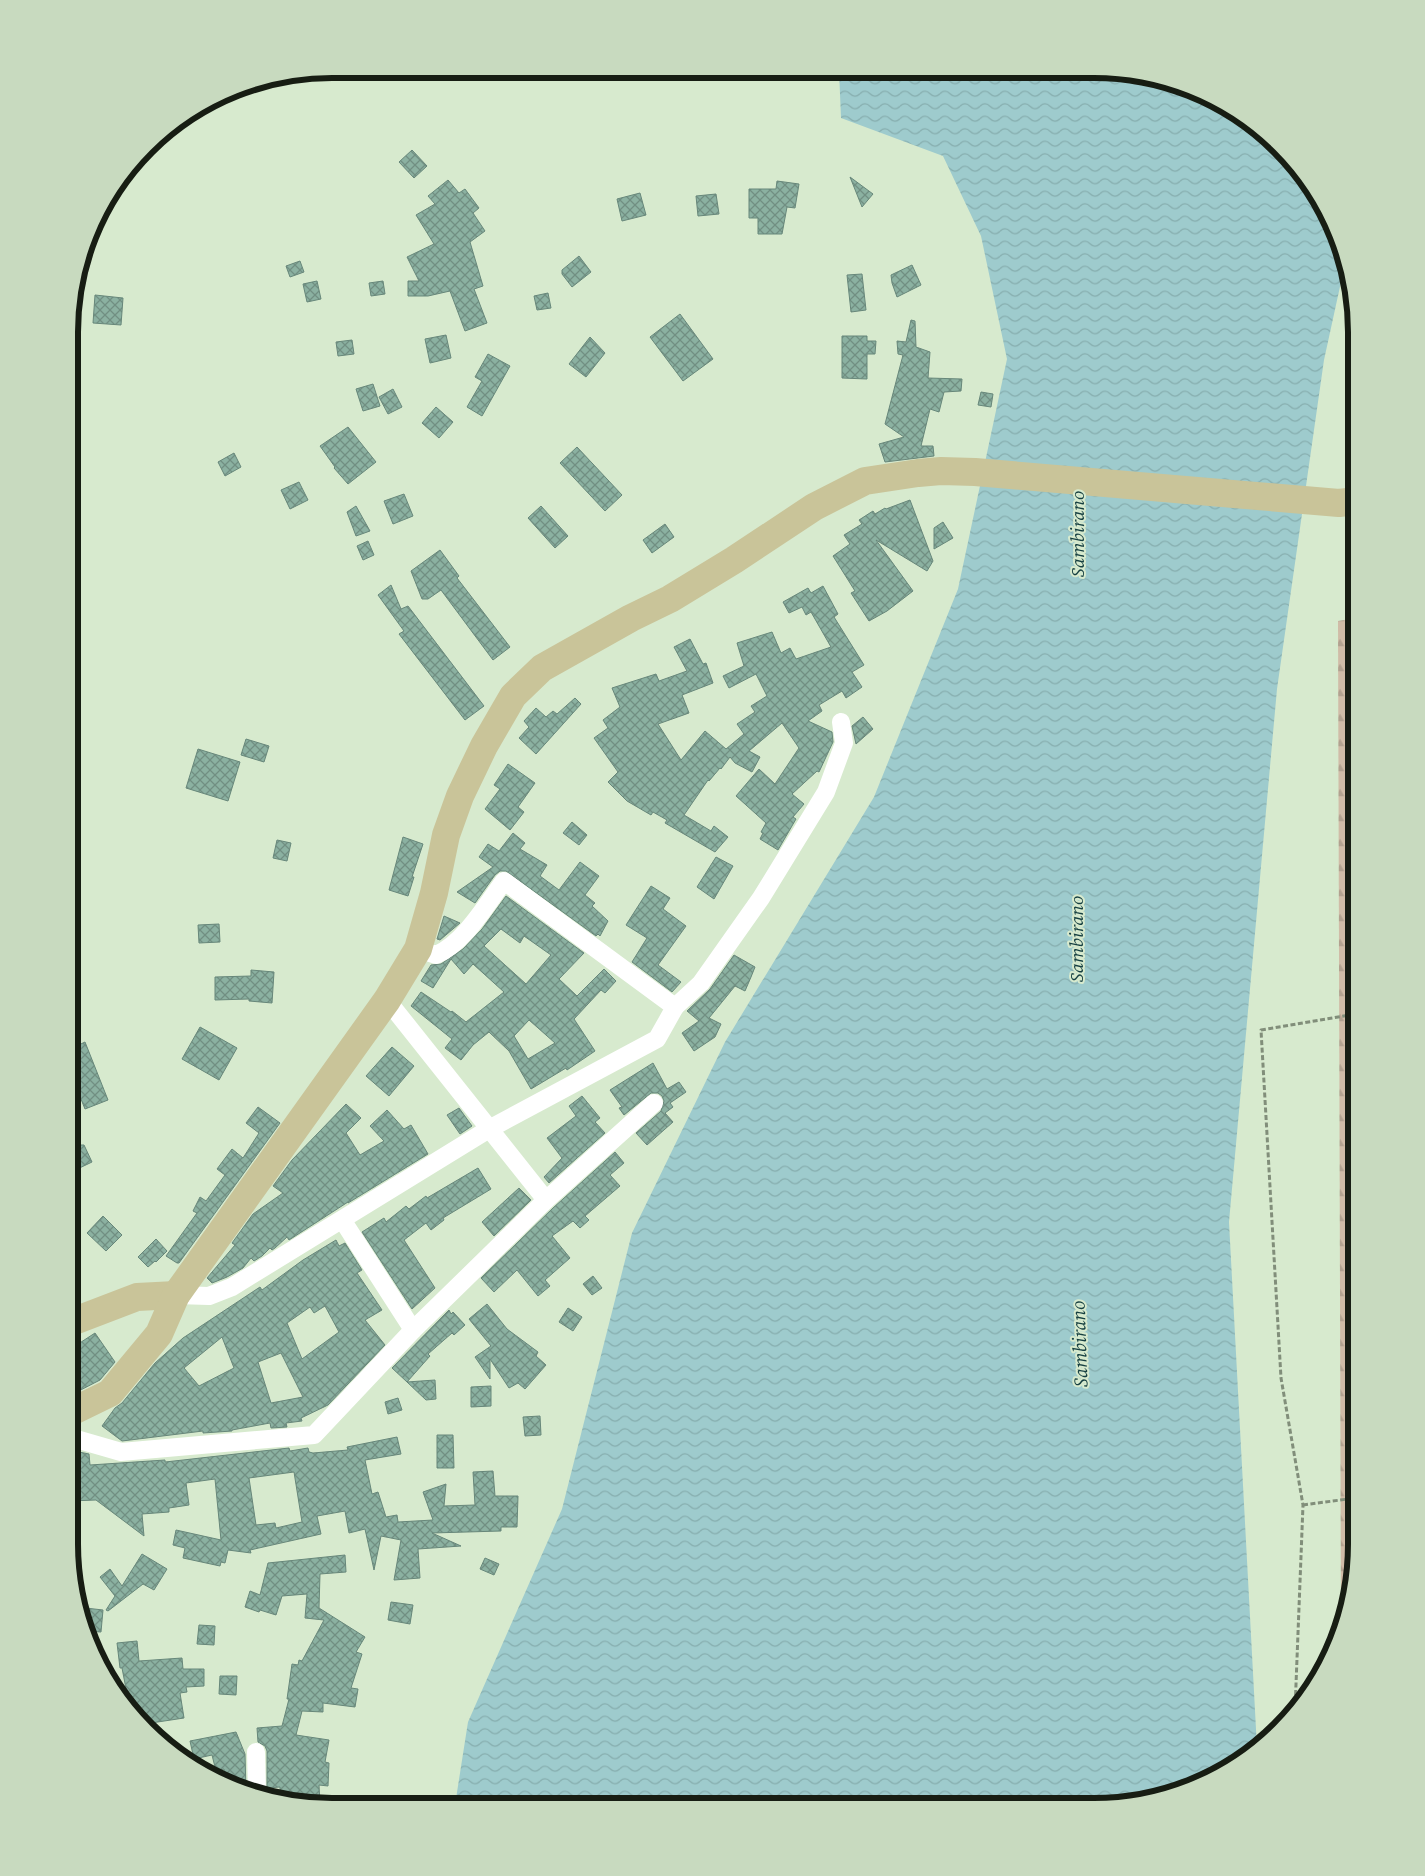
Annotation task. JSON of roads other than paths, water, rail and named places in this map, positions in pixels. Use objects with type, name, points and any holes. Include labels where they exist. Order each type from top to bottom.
[{"type":"main road","points":[[78,1409],[110,1393],[159,1334],[176,1295],[387,1000],[418,949],[434,892],[446,836],[460,796],[484,746],[513,696],[542,668],[631,618],[670,599],[734,560],[814,507],[865,481],[942,471],[975,472],[1348,502]]},
{"type":"main road","points":[[78,1319],[137,1297],[176,1295]]},
{"type":"street","points":[[176,1295],[209,1296],[232,1287],[343,1221],[489,1129],[657,1039],[675,1007],[701,983],[762,898],[826,792],[844,744],[841,722]]},
{"type":"street","points":[[418,949],[436,955],[444,951],[472,924],[504,880],[675,1007]]},
{"type":"street","points":[[387,1000],[546,1200]]},
{"type":"street","points":[[78,1440],[121,1452],[314,1435],[413,1330],[546,1200],[654,1103]]},
{"type":"street","points":[[343,1221],[413,1330]]},
{"type":"street","points":[[256,1752],[257,1787]]},
{"type":"water","name":"Sambirano","points":[[839,78],[1110,78],[1159,86],[1191,97],[1235,120],[1273,152],[1305,190],[1328,234],[1339,266],[1342,278],[1324,360],[1277,689],[1229,1222],[1257,1739],[1235,1756],[1191,1779],[1143,1794],[1110,1798],[456,1798],[468,1722],[562,1509],[632,1233],[725,1042],[874,797],[958,589],[1007,359],[981,236],[943,156],[841,118]]}]
